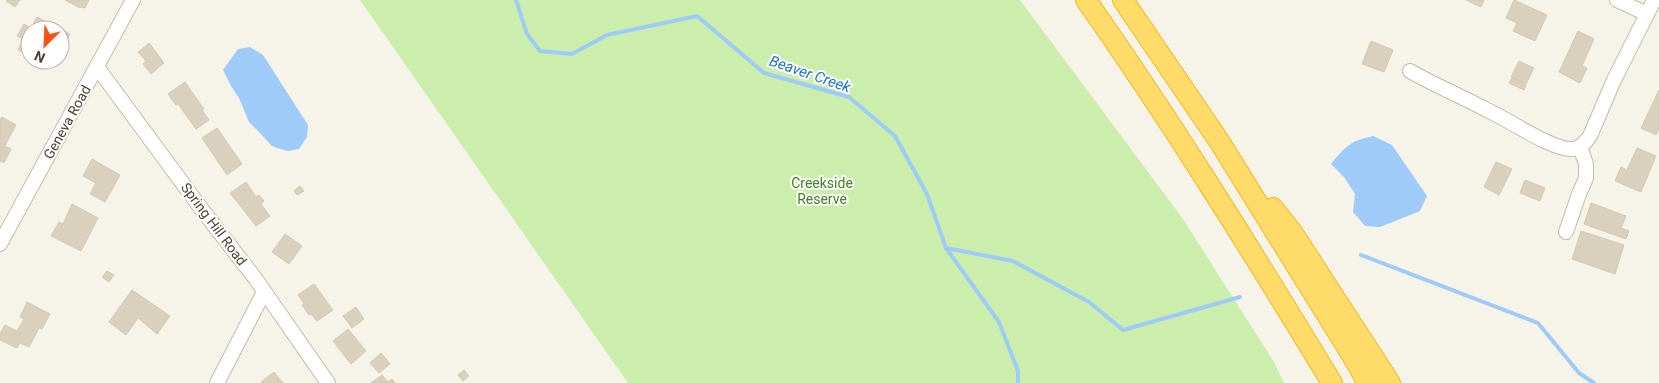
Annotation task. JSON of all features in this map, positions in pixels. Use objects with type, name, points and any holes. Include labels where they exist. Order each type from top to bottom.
[{"type":"highway","points":[[1086,0],[1128,59],[1241,234],[1332,383]]},
{"type":"highway","points":[[1123,0],[1219,141],[1368,383]]},
{"type":"highway","points":[[1219,141],[1292,232],[1390,383]]},
{"type":"highway","points":[[1284,303],[1322,383]]},
{"type":"street","name":"Geneva Road","points":[[0,244],[133,0]]},
{"type":"street","points":[[1617,0],[1647,14]]},
{"type":"street","points":[[1410,72],[1489,110],[1544,140],[1569,149],[1580,147],[1590,136],[1614,80],[1654,0]]},
{"type":"street","name":"Spring Hill Road","points":[[97,66],[264,292],[328,383]]},
{"type":"street","points":[[1566,232],[1578,194],[1586,178],[1586,164],[1580,147]]},
{"type":"street","points":[[217,383],[264,292]]},
{"type":"green space","name":"Creekside Reserve","points":[[360,0],[1020,0],[1183,219],[1274,362],[1284,383],[628,383]]},
{"type":"water","points":[[250,47],[263,55],[308,125],[307,137],[299,149],[288,151],[272,146],[249,122],[239,98],[223,70],[238,49]]},
{"type":"water","points":[[1373,136],[1392,145],[1427,196],[1420,211],[1380,227],[1365,226],[1353,212],[1355,194],[1344,177],[1331,164],[1349,145]]},
{"type":"building","points":[[7,0],[20,0],[15,7]]},
{"type":"building","points":[[65,0],[89,0],[85,8],[80,8]]},
{"type":"building","points":[[1466,0],[1484,0],[1481,7]]},
{"type":"building","points":[[1514,0],[1547,15],[1535,41],[1513,31],[1517,23],[1506,18]]},
{"type":"building","points":[[1578,31],[1594,39],[1582,66],[1587,68],[1580,83],[1559,72]]},
{"type":"building","points":[[1371,41],[1393,50],[1384,72],[1362,64]]},
{"type":"building","points":[[149,43],[164,63],[151,74],[143,64],[146,61],[138,52]]},
{"type":"building","points":[[1519,61],[1534,68],[1526,84],[1511,77]]},
{"type":"building","points":[[1512,78],[1526,85],[1524,90],[1509,83]]},
{"type":"building","points":[[185,82],[204,109],[202,110],[209,120],[196,129],[178,104],[176,105],[168,94]]},
{"type":"building","points":[[1659,90],[1659,129],[1656,135],[1641,128]]},
{"type":"building","points":[[2,117],[16,125],[5,146],[11,149],[4,163],[0,161],[0,119]]},
{"type":"building","points":[[217,128],[242,164],[227,175],[202,138]]},
{"type":"building","points":[[1637,148],[1656,156],[1641,192],[1615,181],[1621,167],[1627,170]]},
{"type":"building","points":[[92,159],[120,175],[105,202],[90,194],[96,183],[83,176]]},
{"type":"building","points":[[1496,162],[1512,169],[1499,195],[1484,187]]},
{"type":"building","points":[[1525,180],[1545,188],[1540,201],[1520,193]]},
{"type":"building","points":[[246,182],[256,197],[259,195],[264,201],[261,204],[270,216],[256,226],[230,193]]},
{"type":"building","points":[[300,186],[304,191],[297,195],[294,191]]},
{"type":"building","points":[[1591,203],[1626,216],[1621,228],[1629,231],[1626,239],[1584,224]]},
{"type":"building","points":[[72,204],[98,218],[81,251],[51,236],[59,222],[63,224]]},
{"type":"building","points":[[1581,231],[1624,245],[1615,274],[1572,259]]},
{"type":"building","points":[[285,234],[302,246],[289,264],[272,252]]},
{"type":"building","points":[[107,271],[114,275],[109,282],[102,277]]},
{"type":"building","points":[[314,284],[333,310],[317,321],[311,314],[309,315],[298,295]]},
{"type":"building","points":[[132,290],[170,316],[157,334],[138,318],[126,335],[109,322]]},
{"type":"building","points":[[27,302],[50,314],[42,329],[39,328],[29,347],[20,343],[17,348],[0,340],[0,334],[5,325],[17,331],[24,319],[20,317]]},
{"type":"building","points":[[356,307],[364,319],[352,328],[343,316]]},
{"type":"building","points":[[348,329],[366,351],[351,364],[333,341]]},
{"type":"building","points":[[381,353],[390,364],[379,373],[370,363]]},
{"type":"building","points":[[464,370],[469,376],[463,381],[458,375]]},
{"type":"building","points":[[274,372],[284,383],[261,382]]},
{"type":"building","points":[[382,375],[388,382],[392,379],[395,383],[371,383]]},
{"type":"waterway","name":"Beaver Creek","points":[[516,0],[527,34],[540,51],[572,54],[607,35],[697,16],[764,73],[849,97],[895,136],[927,194],[946,248],[999,322],[1018,371],[1018,383]]},
{"type":"waterway","points":[[946,248],[1013,261],[1089,302],[1123,330],[1240,297]]},
{"type":"waterway","points":[[1361,255],[1538,323],[1579,373],[1594,383]]}]
